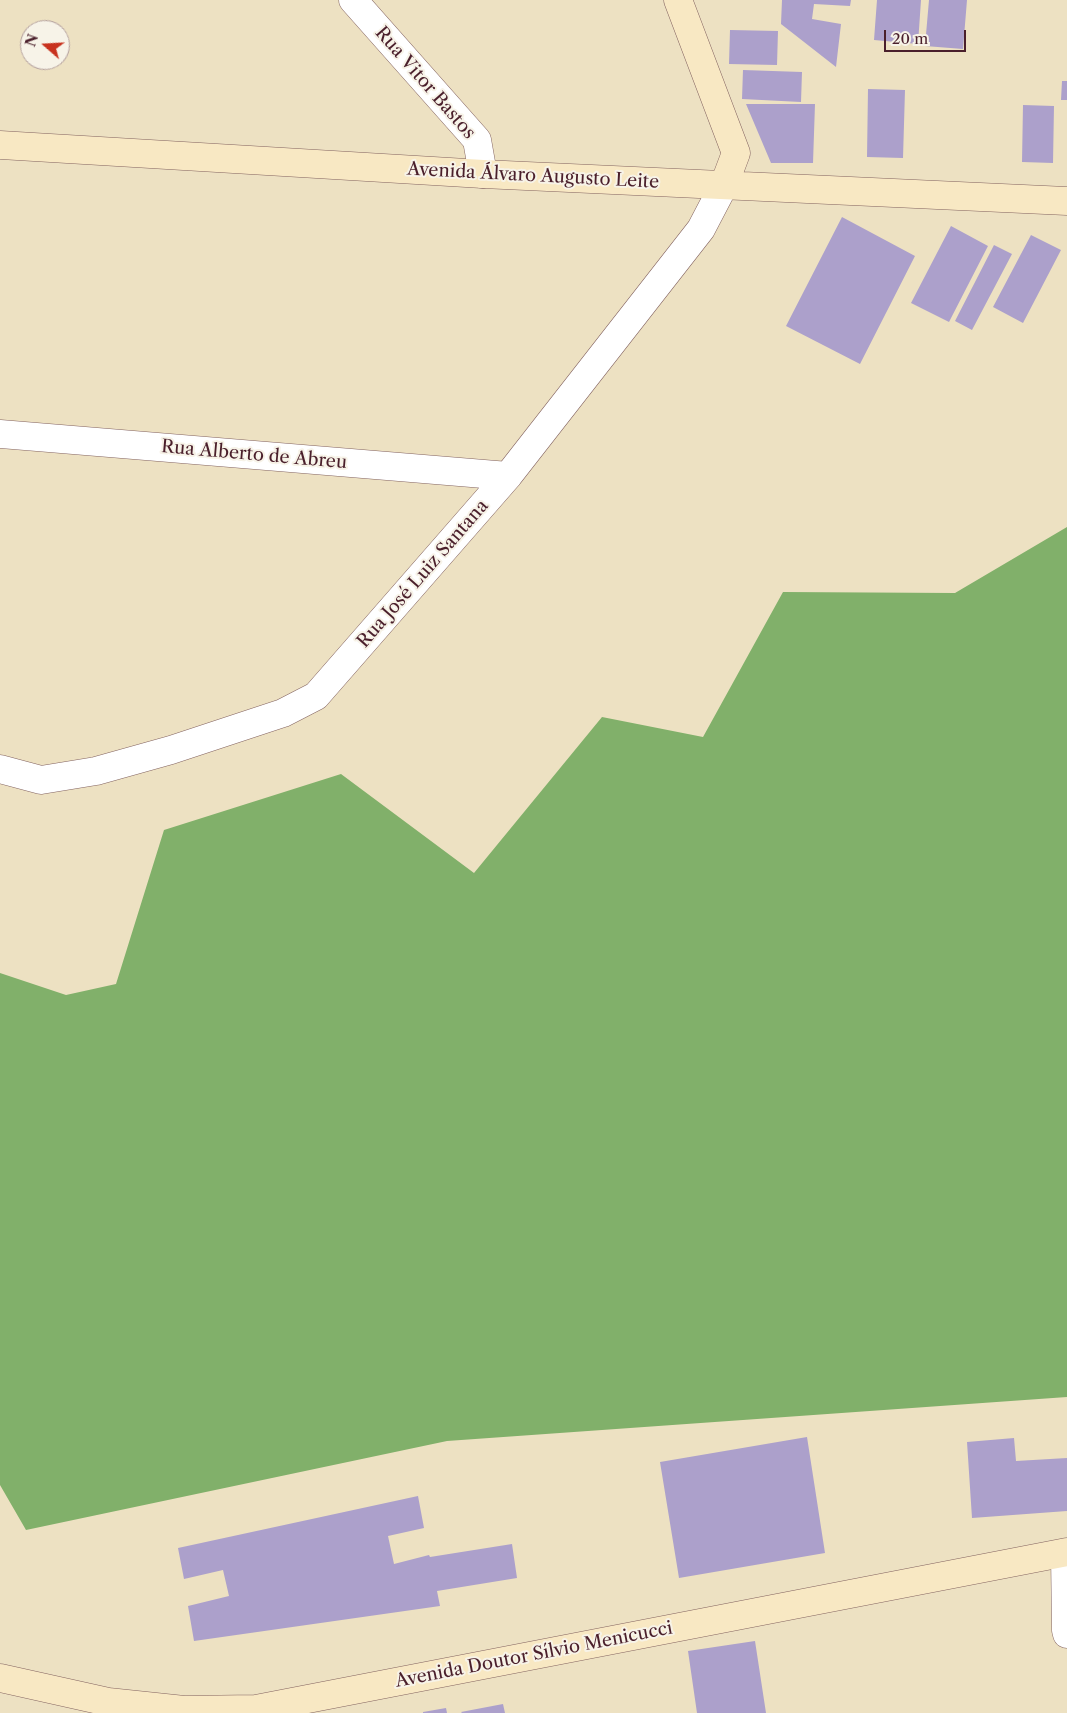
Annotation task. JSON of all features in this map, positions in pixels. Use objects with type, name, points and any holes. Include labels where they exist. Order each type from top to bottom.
[{"type":"street","name":"Rua Vitor Bastos","points":[[353,0],[477,140],[483,174]]},
{"type":"street","points":[[678,0],[736,152],[724,185]]},
{"type":"street","name":"Avenida Álvaro Augusto Leite","points":[[0,145],[483,174],[1067,201]]},
{"type":"street","name":"Rua José Luiz Santana","points":[[0,769],[41,780],[96,771],[171,750],[283,713],[316,696],[508,476],[701,230],[724,185]]},
{"type":"street","name":"Rua Alberto de Abreu","points":[[0,434],[508,476]]},
{"type":"street","points":[[1066,1552],[1067,1634]]},
{"type":"street","name":"Avenida Doutor Sílvio Menicucci","points":[[0,1678],[108,1702],[184,1710],[256,1709],[1066,1552]]},
{"type":"green space","points":[[1067,527],[1067,1397],[447,1441],[26,1530],[0,1485],[0,973],[66,995],[116,984],[164,830],[341,774],[474,873],[602,717],[703,737],[783,592],[955,593]]},
{"type":"building","points":[[782,0],[851,0],[850,6],[814,4],[812,19],[841,24],[836,67],[781,24]]},
{"type":"building","points":[[877,0],[921,0],[918,44],[874,40]]},
{"type":"building","points":[[929,0],[967,0],[963,49],[925,46]]},
{"type":"building","points":[[730,30],[778,31],[777,65],[729,64]]},
{"type":"building","points":[[743,70],[802,72],[801,102],[742,99]]},
{"type":"building","points":[[1062,81],[1067,81],[1067,100],[1061,100]]},
{"type":"building","points":[[868,89],[905,90],[903,158],[867,157]]},
{"type":"building","points":[[746,104],[815,104],[813,163],[771,163]]},
{"type":"building","points":[[1023,105],[1054,106],[1053,163],[1022,162]]},
{"type":"building","points":[[842,217],[915,256],[860,364],[786,326]]},
{"type":"building","points":[[951,226],[988,246],[949,322],[911,303]]},
{"type":"building","points":[[1031,235],[1061,250],[1023,323],[993,307]]},
{"type":"building","points":[[994,245],[1012,254],[972,330],[955,321]]},
{"type":"building","points":[[807,1437],[825,1553],[679,1578],[660,1462]]},
{"type":"building","points":[[1014,1438],[1016,1461],[1067,1458],[1067,1511],[972,1518],[967,1442]]},
{"type":"building","points":[[418,1496],[424,1528],[388,1536],[394,1564],[429,1555],[430,1557],[512,1544],[517,1578],[437,1591],[440,1606],[194,1641],[188,1606],[229,1596],[223,1570],[184,1579],[178,1548]]},
{"type":"building","points":[[755,1641],[766,1713],[697,1713],[688,1651]]},
{"type":"building","points":[[503,1704],[505,1713],[461,1712]]},
{"type":"building","points":[[446,1708],[447,1713],[423,1713],[423,1712]]}]
